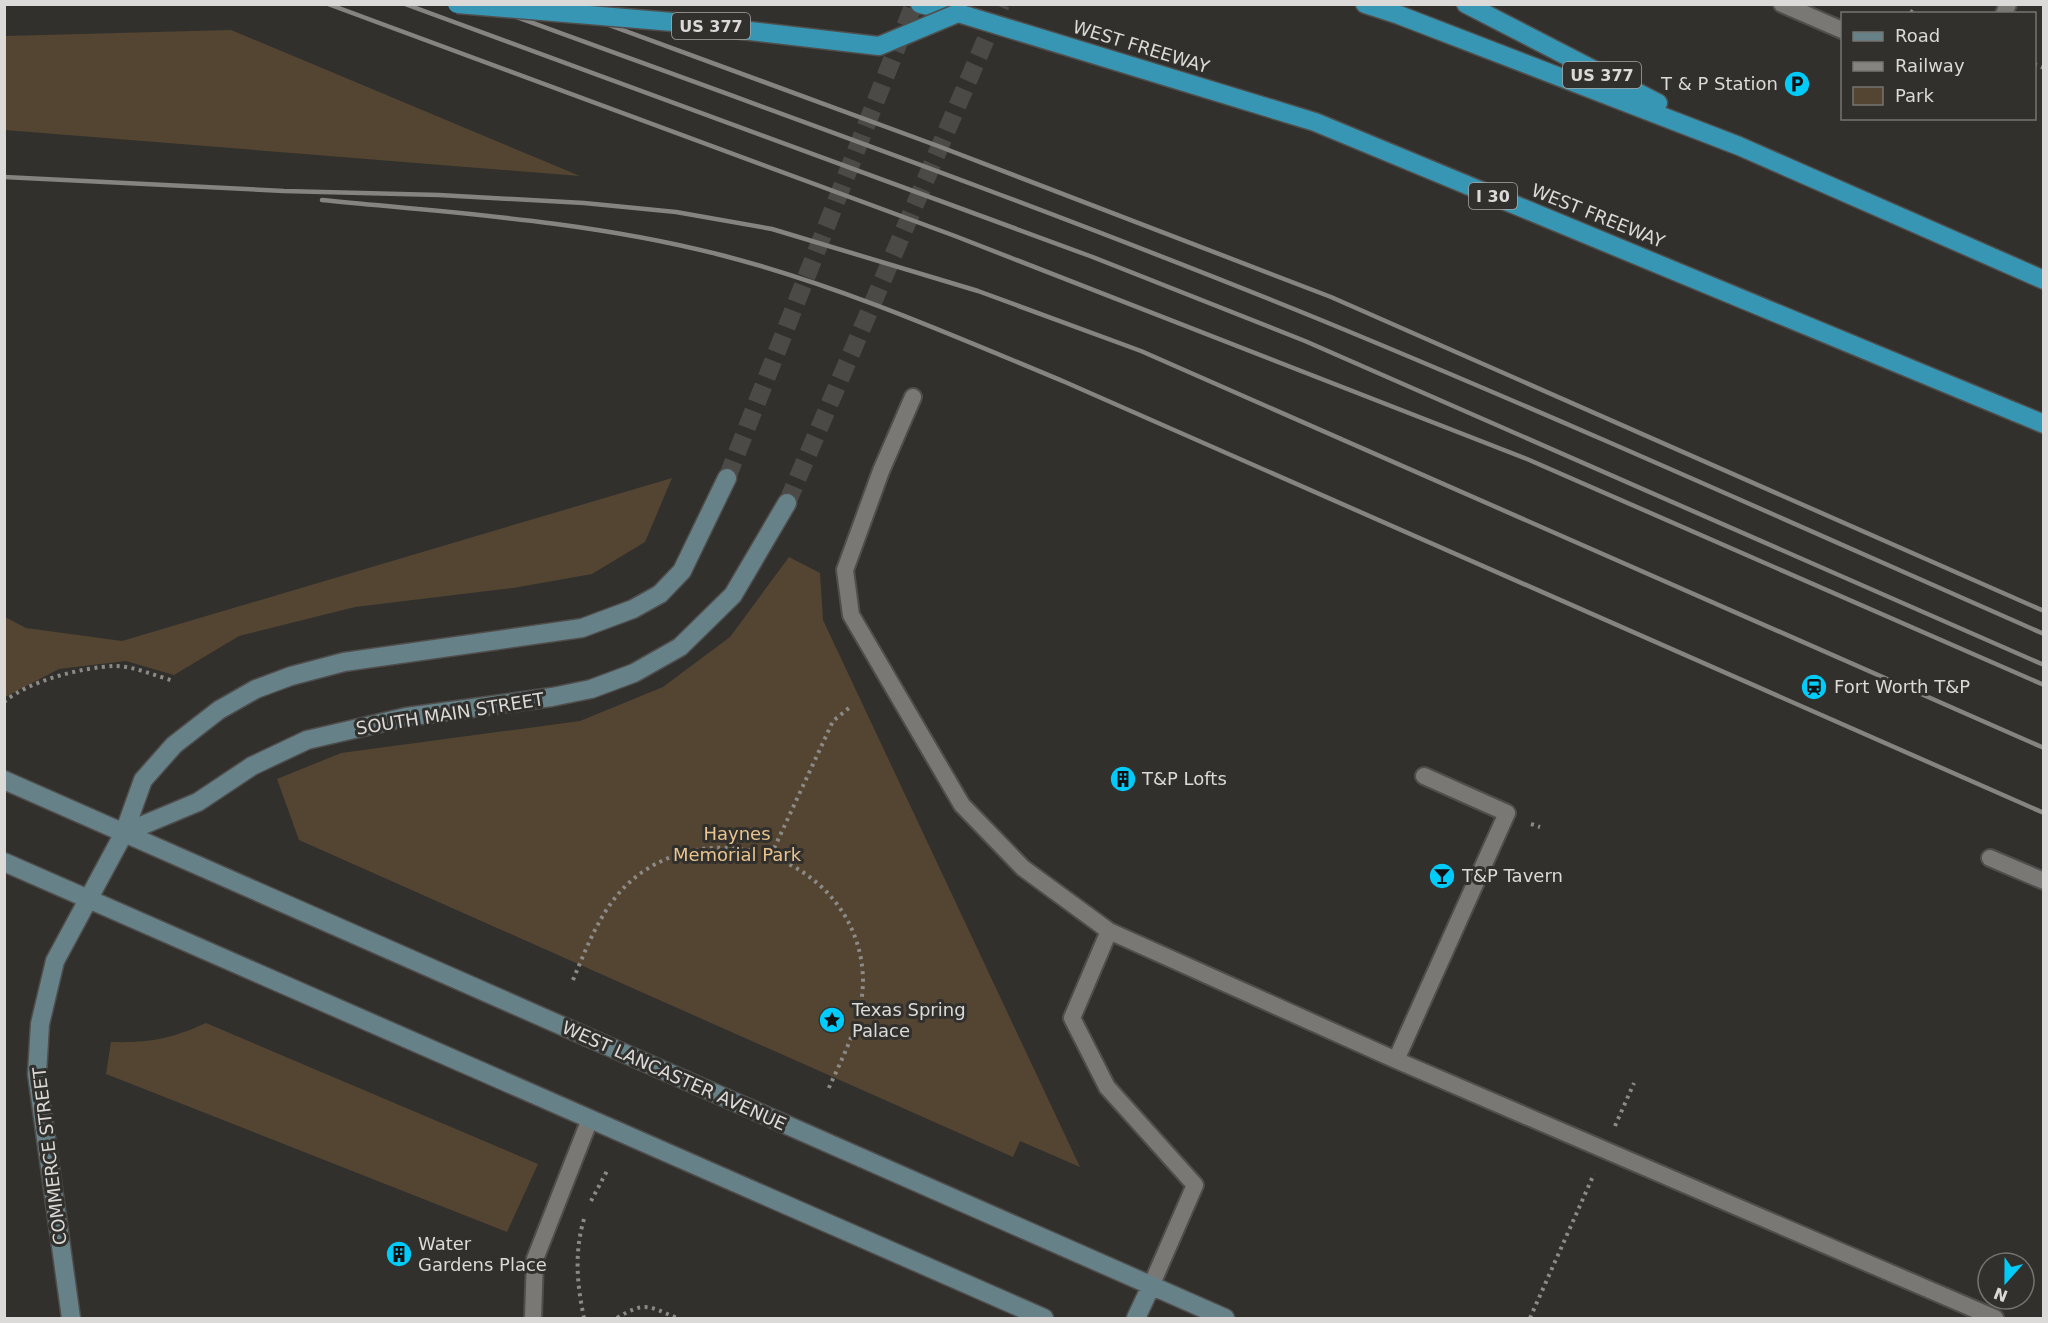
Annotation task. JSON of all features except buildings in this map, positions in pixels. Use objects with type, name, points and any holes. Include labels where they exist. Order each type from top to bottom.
[{"type":"highway","name":"US 377","points":[[457,4],[673,22],[879,46],[958,13]]},
{"type":"highway","name":"I 30","points":[[920,4],[958,13]]},
{"type":"highway","points":[[1365,4],[1739,146],[2043,280]]},
{"type":"highway","name":"US 377","points":[[1466,4],[1739,146]]},
{"type":"highway","name":"WEST FREEWAY","points":[[958,13],[1315,122],[2043,424]]},
{"type":"main road","points":[[124,833],[143,780],[174,745],[219,711],[256,689],[291,675],[344,662],[582,628],[633,609],[651,599],[682,571],[727,478]]},
{"type":"main road","name":"SOUTH MAIN STREET","points":[[124,833],[198,801],[252,766],[307,740],[406,717],[562,695],[591,689],[634,673],[680,647],[733,596],[787,503]]},
{"type":"main road","name":"WEST LANCASTER AVENUE","points":[[4,780],[1225,1318]]},
{"type":"main road","name":"COMMERCE STREET","points":[[71,1318],[38,1074],[40,1024],[55,961],[124,833]]},
{"type":"main road","points":[[4,862],[1044,1318]]},
{"type":"main road","points":[[1136,1318],[1151,1286]]},
{"type":"lane","points":[[1782,4],[1841,30]]},
{"type":"lane","points":[[914,397],[881,471],[845,570],[851,615],[962,805],[1023,868],[1109,931],[1395,1060],[1992,1318]]},
{"type":"lane","points":[[1395,1060],[1507,813],[1424,776]]},
{"type":"lane","points":[[1990,858],[2043,881]]},
{"type":"lane","points":[[1109,931],[1072,1018],[1107,1087],[1195,1185],[1151,1286]]},
{"type":"lane","points":[[533,1318],[535,1259],[590,1119]]},
{"type":"path","points":[[4,702],[31,687],[60,676],[117,666],[174,681]]},
{"type":"path","points":[[771,855],[833,721],[849,708]]},
{"type":"path","points":[[573,980],[606,909],[623,888],[643,871],[666,858],[710,848],[745,849],[771,855],[795,867],[836,903],[859,952],[863,978],[861,1005],[850,1042],[827,1092]]},
{"type":"path","points":[[1530,1318],[1634,1083]]},
{"type":"path","points":[[584,1318],[576,1280],[578,1238],[587,1208],[607,1171]]},
{"type":"path","points":[[617,1318],[637,1306],[646,1305],[677,1318]]},
{"type":"green space","points":[[231,30],[580,176],[5,130],[5,36]]},
{"type":"green space","points":[[672,478],[645,542],[592,574],[513,588],[355,607],[239,636],[174,675],[126,661],[59,669],[5,697],[5,617],[26,628],[122,641]]},
{"type":"green space","name":"Haynes Memorial Park","points":[[789,557],[820,573],[823,620],[1080,1167],[1020,1141],[1013,1157],[299,840],[277,779],[341,753],[580,721],[663,687],[730,637]]},
{"type":"green space","points":[[206,1023],[538,1164],[507,1232],[106,1074],[111,1042],[160,1039]]},
{"type":"tunnel","points":[[727,478],[914,4]]},
{"type":"tunnel","points":[[787,503],[1001,4]]},
{"type":"railway","points":[[328,4],[955,236],[1527,459],[2044,685]]},
{"type":"railway","points":[[405,4],[1090,256],[1305,341],[2044,665]]},
{"type":"railway","points":[[481,4],[797,119],[1217,278],[1593,435],[2044,634]]},
{"type":"railway","points":[[552,4],[938,146],[1331,297],[2044,611]]},
{"type":"railway","points":[[4,177],[584,203],[676,212],[772,229],[978,291],[1141,351],[2044,748]]},
{"type":"railway","points":[[322,200],[471,214],[619,233],[717,254],[850,295],[1065,382],[2044,813]]},
{"type":"place","name":"T & P Station","points":[[1797,84]]},
{"type":"place","name":"Fort Worth T&P","points":[[1814,687]]},
{"type":"place","name":"T&P Lofts","points":[[1123,779]]},
{"type":"place","name":"T&P Tavern","points":[[1442,876]]},
{"type":"place","name":"Texas Spring Palace","points":[[832,1020]]},
{"type":"place","name":"Water Gardens Place","points":[[399,1254]]}]
